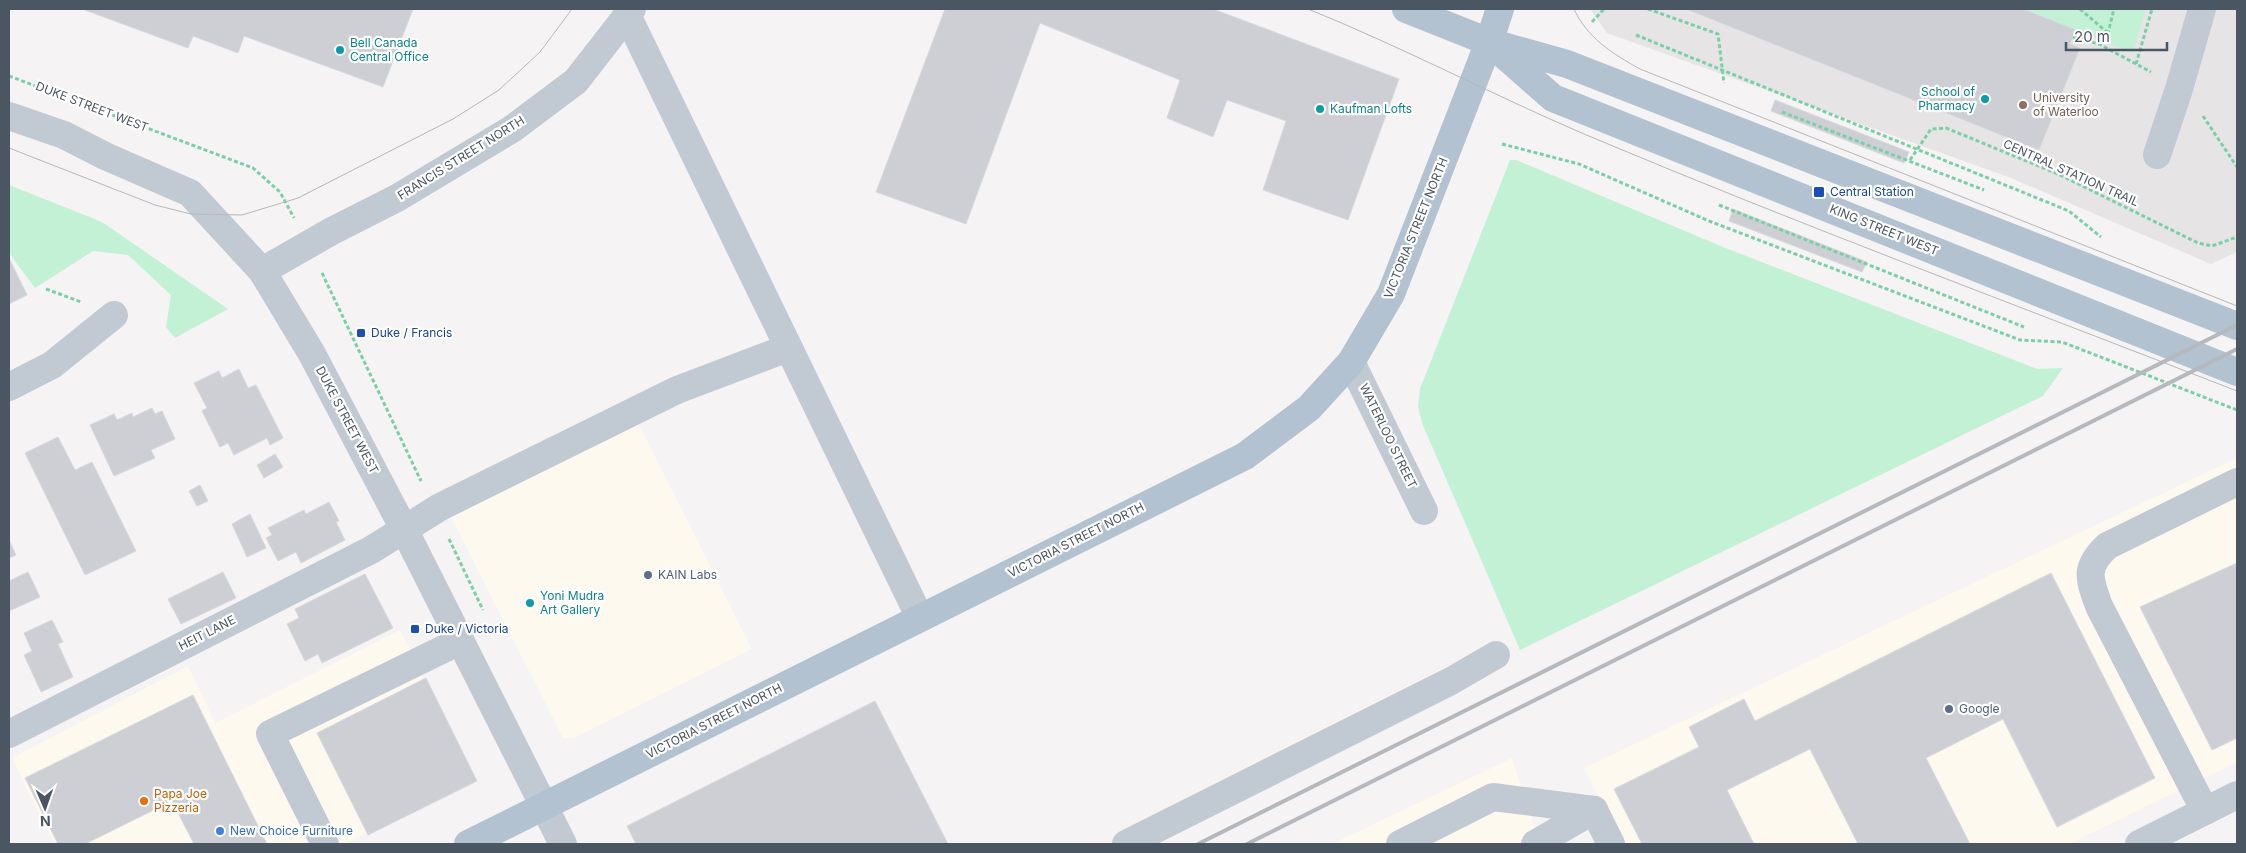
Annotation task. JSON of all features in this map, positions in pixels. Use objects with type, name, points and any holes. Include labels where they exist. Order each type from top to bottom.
[{"type":"main road","name":"KING STREET WEST","points":[[1406,9],[1489,42],[1567,64],[2237,326]]},
{"type":"main road","name":"VICTORIA STREET NORTH","points":[[468,844],[1245,456],[1309,408],[1351,362],[1391,294],[1489,42],[1500,9]]},
{"type":"main road","name":"KING STREET WEST","points":[[1489,42],[1553,98],[2237,372]]},
{"type":"street","points":[[2157,155],[2180,89],[2202,9]]},
{"type":"street","points":[[622,11],[920,618]]},
{"type":"street","name":"FRANCIS STREET NORTH","points":[[262,272],[332,231],[397,198],[512,129],[576,81],[622,11]]},
{"type":"street","name":"DUKE STREET WEST","points":[[9,116],[64,135],[106,156],[190,193],[262,272],[312,354],[405,531],[562,844]]},
{"type":"street","points":[[9,386],[52,365],[114,315]]},
{"type":"street","name":"HEIT LANE","points":[[9,734],[371,550],[405,531],[440,507],[677,390],[788,348]]},
{"type":"street","name":"WATERLOO STREET","points":[[1351,362],[1424,511]]},
{"type":"street","points":[[2205,811],[2099,606],[2089,578],[2094,559],[2107,546],[2237,482]]},
{"type":"street","points":[[325,844],[270,734],[460,640]]},
{"type":"street","points":[[1126,844],[1451,681],[1496,655]]},
{"type":"street","points":[[2139,844],[2237,795]]},
{"type":"street","points":[[1400,844],[1493,797],[1594,810]]},
{"type":"street","points":[[1535,844],[1594,810]]},
{"type":"street","points":[[1594,810],[1611,844]]},
{"type":"path","points":[[1592,22],[1604,9]]},
{"type":"path","points":[[1649,9],[1718,34],[1724,83]]},
{"type":"path","points":[[2080,9],[2108,33]]},
{"type":"path","points":[[2099,44],[2108,33],[2114,9]]},
{"type":"path","points":[[2136,64],[2152,9]]},
{"type":"path","points":[[1636,36],[2069,211],[2102,238]]},
{"type":"path","name":"DUKE STREET WEST","points":[[9,76],[254,168],[280,192]]},
{"type":"path","points":[[1776,109],[1991,193]]},
{"type":"path","name":"CENTRAL STATION TRAIL","points":[[1910,160],[1931,129],[1946,128],[2058,174],[2198,243],[2212,246],[2237,237]]},
{"type":"path","points":[[1502,144],[1579,164],[1709,222],[2020,340],[2062,342],[2237,410]]},
{"type":"path","points":[[1718,205],[2024,327]]},
{"type":"shaded area","name":"University of Waterloo","points":[[1590,9],[2237,9],[2237,252],[2211,264],[2011,178],[1607,33]]},
{"type":"shaded area","points":[[636,419],[752,649],[574,738],[563,738],[449,513]]},
{"type":"shaded area","points":[[2237,458],[2237,762],[2069,844],[1622,844],[1584,768]]},
{"type":"shaded area","points":[[400,630],[474,778],[345,844],[54,844],[12,758],[188,666],[215,723]]},
{"type":"shaded area","points":[[1512,758],[1540,844],[1332,844]]},
{"type":"green space","points":[[2023,9],[2146,9],[2133,53]]},
{"type":"green space","points":[[1510,160],[1516,160],[1723,247],[2037,369],[2063,368],[2043,396],[1520,650],[1422,423],[1418,406],[1420,389]]},
{"type":"green space","points":[[9,185],[102,222],[228,309],[175,338],[166,327],[171,295],[128,255],[93,251],[35,288],[9,253]]},
{"type":"building","name":"Bell Canada Central Office","points":[[82,9],[413,9],[383,87],[244,36],[238,53],[193,36],[188,48]]},
{"type":"building","name":"Kaufman Lofts","points":[[945,9],[1213,9],[1399,79],[1348,220],[1263,190],[1286,121],[1227,100],[1213,137],[1167,118],[1180,80],[1040,23],[966,224],[876,192]]},
{"type":"building","name":"School of Pharmacy","points":[[1686,9],[2023,9],[2076,30],[2070,44],[2080,48],[2039,150]]},
{"type":"building","points":[[1775,100],[1909,152],[1904,163],[1771,111]]},
{"type":"building","points":[[1733,209],[1867,262],[1862,272],[1729,221]]},
{"type":"building","points":[[9,258],[27,295],[9,304]]},
{"type":"building","points":[[239,369],[248,388],[256,385],[283,438],[270,445],[267,438],[234,455],[228,443],[220,447],[202,411],[207,408],[194,383],[219,371],[222,378]]},
{"type":"building","points":[[152,408],[155,414],[162,411],[175,439],[151,450],[155,458],[114,476],[90,425],[114,414],[117,420],[132,413],[133,417]]},
{"type":"building","points":[[58,437],[75,470],[92,462],[136,551],[85,575],[25,453]]},
{"type":"building","points":[[275,454],[283,467],[264,478],[257,465]]},
{"type":"building","points":[[200,485],[208,501],[197,506],[189,491]]},
{"type":"building","points":[[329,502],[339,521],[336,522],[345,540],[301,563],[296,552],[278,561],[266,538],[272,535],[268,528],[304,510],[306,514]]},
{"type":"building","points":[[250,514],[266,548],[247,557],[232,524]]},
{"type":"building","points":[[9,540],[16,555],[9,558]]},
{"type":"building","points":[[2237,563],[2237,738],[2212,750],[2140,607]]},
{"type":"building","points":[[28,572],[40,597],[9,611],[9,581]]},
{"type":"building","points":[[223,572],[236,598],[181,624],[168,599]]},
{"type":"building","name":"Google","points":[[2051,573],[2155,778],[2057,827],[2003,719],[1926,758],[1970,844],[1858,844],[1810,749],[1727,790],[1754,844],[1642,844],[1614,789],[1699,747],[1689,727],[1744,699],[1755,721]]},
{"type":"building","points":[[365,574],[393,628],[322,663],[318,654],[305,661],[287,624],[299,618],[295,609]]},
{"type":"building","points":[[52,620],[63,642],[58,644],[73,677],[41,692],[24,655],[32,651],[24,633]]},
{"type":"building","points":[[426,678],[477,781],[368,835],[317,733]]},
{"type":"building","points":[[193,695],[267,844],[194,844],[172,801],[85,844],[58,844],[25,778]]},
{"type":"building","points":[[875,701],[948,844],[636,844],[627,826]]},
{"type":"tram line","points":[[9,148],[155,205],[191,214],[242,215],[298,198],[453,119],[499,90],[540,52],[572,9]]},
{"type":"tram line","points":[[1308,9],[1378,39],[1549,119],[1665,168],[2237,391]]},
{"type":"tram line","points":[[1574,9],[1593,37],[1640,69],[2237,306]]},
{"type":"railway","points":[[1198,844],[2237,325]]},
{"type":"railway","points":[[1247,844],[2237,349]]},
{"type":"place","name":"Bell Canada Central Office","points":[[340,50]]},
{"type":"place","name":"School of Pharmacy","points":[[1985,99]]},
{"type":"place","name":"University of Waterloo","points":[[2023,105]]},
{"type":"place","name":"Kaufman Lofts","points":[[1320,109]]},
{"type":"place","name":"Central Station","points":[[1819,192]]},
{"type":"place","name":"Duke / Francis","points":[[361,333]]},
{"type":"place","name":"KAIN Labs","points":[[648,575]]},
{"type":"place","name":"Yoni Mudra Art Gallery","points":[[530,603]]},
{"type":"place","name":"Duke / Victoria","points":[[415,629]]},
{"type":"place","name":"Google","points":[[1949,709]]},
{"type":"place","name":"Papa Joe Pizzeria","points":[[144,801]]},
{"type":"place","name":"New Choice Furniture","points":[[220,831]]}]
